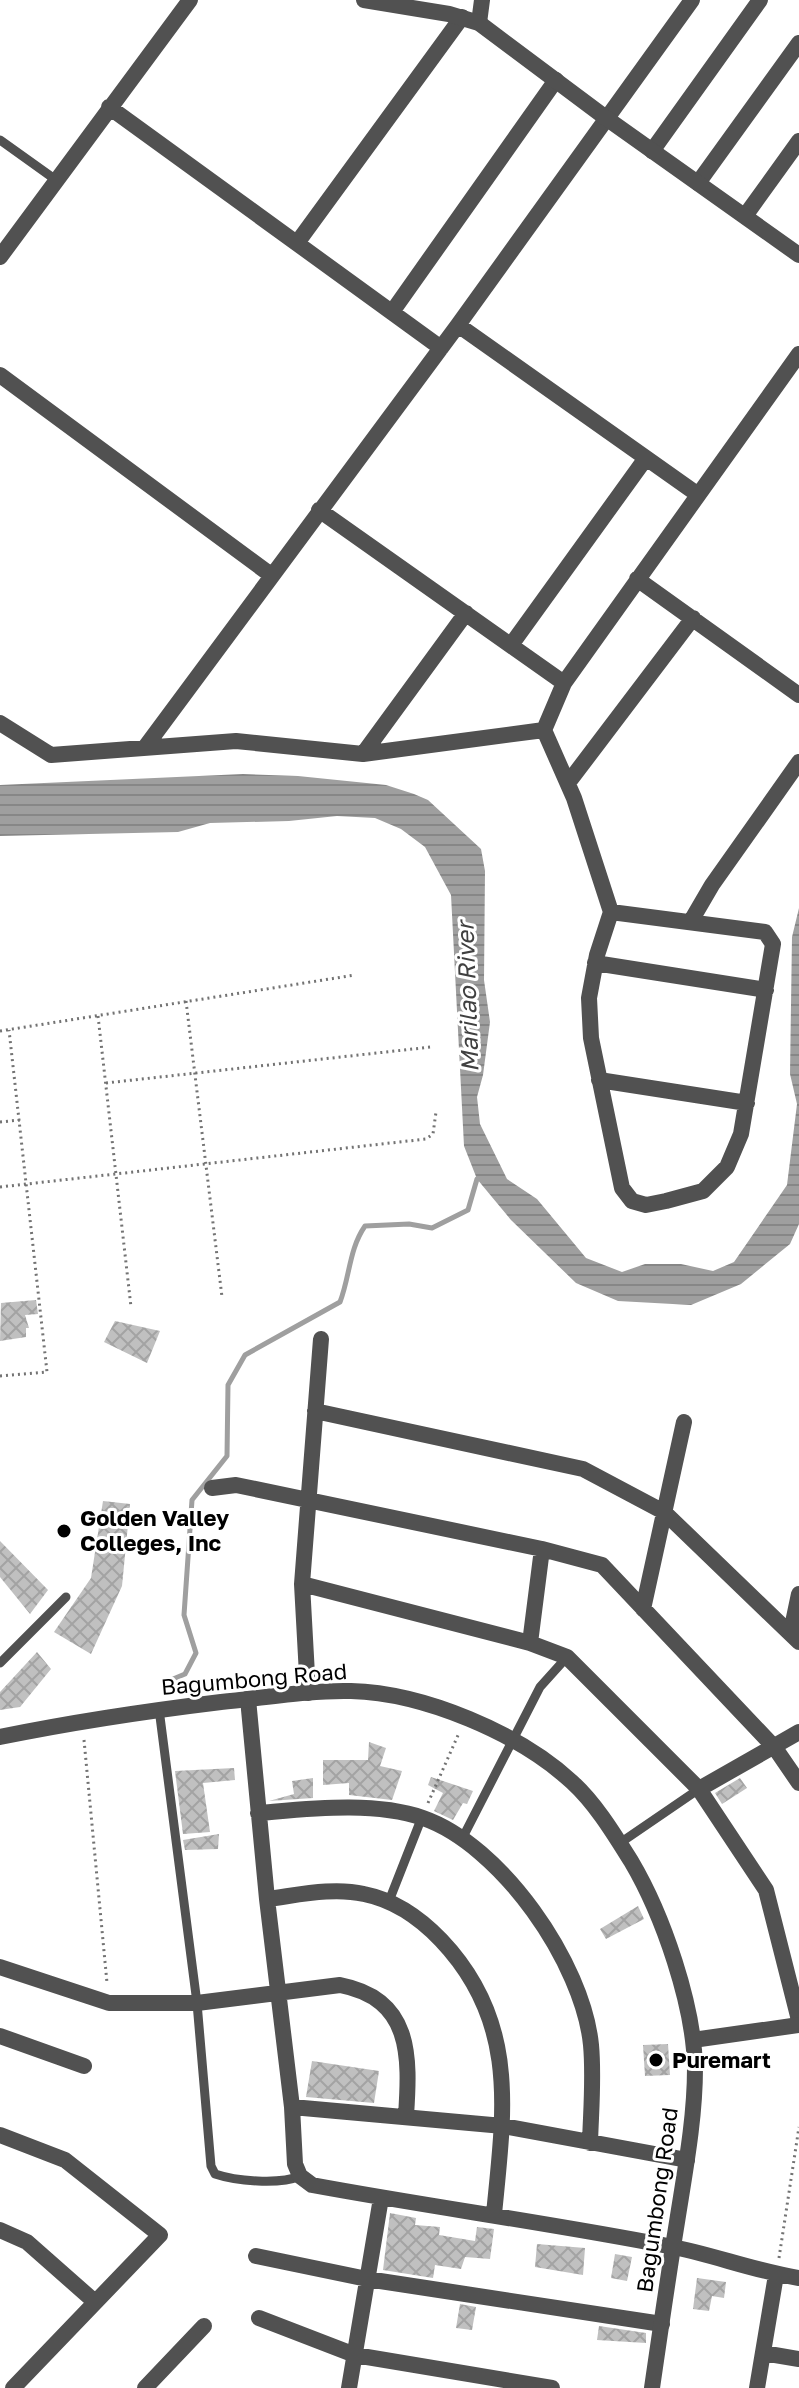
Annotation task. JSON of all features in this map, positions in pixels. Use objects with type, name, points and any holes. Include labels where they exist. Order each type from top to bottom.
[{"type":"street","points":[[0,257],[190,0]]},
{"type":"street","points":[[364,0],[462,17],[479,23],[652,151],[745,216],[796,247]]},
{"type":"street","points":[[479,23],[482,0]]},
{"type":"street","points":[[146,746],[458,325],[692,0]]},
{"type":"street","points":[[652,151],[760,0]]},
{"type":"street","points":[[297,243],[462,17]]},
{"type":"street","points":[[698,183],[799,43]]},
{"type":"street","points":[[392,312],[556,80]]},
{"type":"street","points":[[109,107],[441,348]]},
{"type":"street","points":[[745,216],[799,141]]},
{"type":"street","points":[[458,325],[697,494]]},
{"type":"street","points":[[611,912],[765,932],[773,944],[741,1134],[727,1167],[703,1191],[646,1205],[632,1201],[622,1188],[591,1038],[589,998],[595,963],[611,912],[568,783],[544,730],[564,683],[799,354]]},
{"type":"street","points":[[0,375],[271,575]]},
{"type":"street","points":[[511,645],[646,458]]},
{"type":"street","points":[[319,510],[564,683]]},
{"type":"street","points":[[637,579],[799,695]]},
{"type":"street","points":[[363,754],[466,613]]},
{"type":"street","points":[[568,783],[693,618]]},
{"type":"street","points":[[0,723],[51,755],[236,741],[363,754],[544,730]]},
{"type":"street","points":[[691,921],[712,885],[799,762]]},
{"type":"street","points":[[595,963],[766,990]]},
{"type":"street","points":[[599,1080],[747,1103]]},
{"type":"street","points":[[308,1693],[302,1584],[321,1339]]},
{"type":"street","points":[[315,1411],[583,1469],[664,1512],[796,1633]]},
{"type":"street","points":[[643,1609],[684,1422]]},
{"type":"street","points":[[212,1488],[236,1485],[542,1549],[602,1565],[775,1748],[799,1783]]},
{"type":"street","points":[[530,1643],[542,1549]]},
{"type":"street","points":[[302,1584],[530,1643],[567,1657],[699,1789],[766,1890],[799,2022],[693,2040]]},
{"type":"street","points":[[796,1633],[799,1594]]},
{"type":"street","name":"Bagumbong Road","points":[[0,1737],[82,1720],[159,1709],[353,1691],[422,1704],[466,1719],[539,1756],[575,1784],[620,1843],[637,1871],[662,1926],[682,1988],[693,2040],[694,2096],[687,2160],[652,2388]]},
{"type":"street","points":[[248,1699],[267,1899],[292,2107],[295,2164],[300,2176],[312,2185],[673,2247],[776,2275],[799,2278]]},
{"type":"street","points":[[699,1789],[799,1732]]},
{"type":"street","points":[[258,1813],[329,1807],[364,1809],[422,1817],[463,1837],[531,1906],[551,1937],[583,2005],[591,2043],[590,2143]]},
{"type":"street","points":[[267,1899],[332,1891],[362,1893],[389,1901],[411,1913],[458,1958],[491,2017],[499,2048],[504,2091],[503,2126],[494,2214]]},
{"type":"street","points":[[0,1967],[109,2003],[197,2003],[340,1985],[362,1989],[382,2002],[399,2025],[406,2046],[409,2072],[406,2116]]},
{"type":"street","points":[[0,2036],[84,2066]]},
{"type":"street","points":[[292,2107],[503,2126],[687,2160]]},
{"type":"street","points":[[0,2135],[65,2160],[160,2235],[13,2388]]},
{"type":"street","points":[[349,2388],[381,2198]]},
{"type":"street","points":[[0,2230],[27,2242],[95,2302]]},
{"type":"street","points":[[256,2256],[367,2279],[662,2324]]},
{"type":"street","points":[[757,2388],[776,2275]]},
{"type":"street","points":[[259,2318],[355,2355],[552,2388]]},
{"type":"street","points":[[145,2388],[204,2326]]},
{"type":"street","points":[[763,2353],[799,2359]]},
{"type":"lane","points":[[0,140],[56,180]]},
{"type":"lane","points":[[0,1663],[66,1597]]},
{"type":"lane","points":[[463,1837],[540,1687],[567,1657]]},
{"type":"lane","points":[[159,1709],[197,2003],[211,2166],[215,2174],[225,2177],[287,2182],[300,2176]]},
{"type":"lane","points":[[620,1843],[699,1789]]},
{"type":"lane","points":[[389,1901],[422,1817]]},
{"type":"path","points":[[0,1031],[355,975]]},
{"type":"path","points":[[186,1001],[222,1297]]},
{"type":"path","points":[[98,1016],[131,1307]]},
{"type":"path","points":[[0,1376],[47,1372],[9,1030]]},
{"type":"path","points":[[106,1083],[431,1047]]},
{"type":"path","points":[[0,1187],[426,1139],[433,1134],[436,1112]]},
{"type":"path","points":[[0,1122],[20,1120]]},
{"type":"path","points":[[422,1817],[466,1719]]},
{"type":"path","points":[[82,1720],[109,2003]]},
{"type":"path","points":[[776,2275],[799,2127]]},
{"type":"water","name":"Marilao River","points":[[243,774],[386,785],[428,800],[481,849],[485,871],[484,980],[490,1022],[477,1097],[480,1124],[507,1179],[537,1199],[586,1258],[622,1272],[645,1264],[681,1264],[713,1271],[734,1262],[787,1185],[797,1104],[790,1074],[792,937],[799,908],[799,1224],[790,1244],[741,1284],[691,1305],[618,1301],[576,1283],[511,1220],[477,1179],[464,1146],[451,895],[425,847],[401,829],[375,818],[337,816],[210,823],[178,832],[0,836],[0,785]]},
{"type":"building","points":[[36,1300],[38,1314],[25,1315],[29,1328],[26,1328],[26,1337],[0,1341],[1,1303]]},
{"type":"building","points":[[115,1321],[160,1331],[147,1363],[104,1342]]},
{"type":"building","points":[[103,1501],[130,1504],[122,1586],[91,1654],[54,1632],[91,1578]]},
{"type":"building","points":[[0,1541],[48,1590],[30,1614],[0,1577]]},
{"type":"building","points":[[37,1652],[51,1669],[20,1707],[0,1710],[0,1692]]},
{"type":"building","points":[[369,1742],[386,1748],[380,1766],[402,1771],[392,1800],[349,1795],[349,1783],[323,1785],[323,1760],[368,1760]]},
{"type":"building","points":[[234,1768],[235,1780],[203,1783],[210,1832],[183,1834],[175,1771]]},
{"type":"building","points":[[431,1777],[473,1791],[467,1804],[463,1803],[453,1820],[434,1811],[443,1793],[428,1785]]},
{"type":"building","points":[[313,1778],[313,1798],[269,1801],[294,1794],[292,1781]]},
{"type":"building","points":[[740,1778],[747,1788],[722,1804],[715,1793]]},
{"type":"building","points":[[219,1834],[218,1849],[185,1850],[183,1840]]},
{"type":"building","points":[[638,1906],[644,1919],[606,1939],[600,1929]]},
{"type":"building","name":"Puremart","points":[[668,2044],[670,2075],[645,2076],[643,2045]]},
{"type":"building","points":[[312,2061],[379,2071],[374,2103],[306,2097]]},
{"type":"building","points":[[390,2213],[416,2218],[415,2225],[440,2227],[439,2235],[475,2241],[477,2227],[494,2229],[490,2259],[465,2257],[461,2269],[435,2265],[433,2278],[383,2270]]},
{"type":"building","points":[[537,2244],[585,2248],[583,2275],[535,2267]]},
{"type":"building","points":[[615,2254],[632,2257],[627,2281],[611,2278]]},
{"type":"building","points":[[697,2278],[726,2282],[724,2298],[712,2296],[709,2311],[693,2309]]},
{"type":"building","points":[[460,2304],[476,2307],[472,2330],[456,2328]]},
{"type":"building","points":[[599,2326],[646,2333],[646,2343],[597,2340]]},
{"type":"waterway","points":[[166,1682],[185,1674],[196,1653],[184,1615],[192,1500],[227,1456],[228,1385],[245,1355],[340,1302],[353,1253],[365,1226],[409,1224],[432,1228],[468,1210],[477,1179]]},
{"type":"place","name":"Golden Valley Colleges, Inc","points":[[64,1531]]},
{"type":"place","name":"Puremart","points":[[656,2060]]}]
